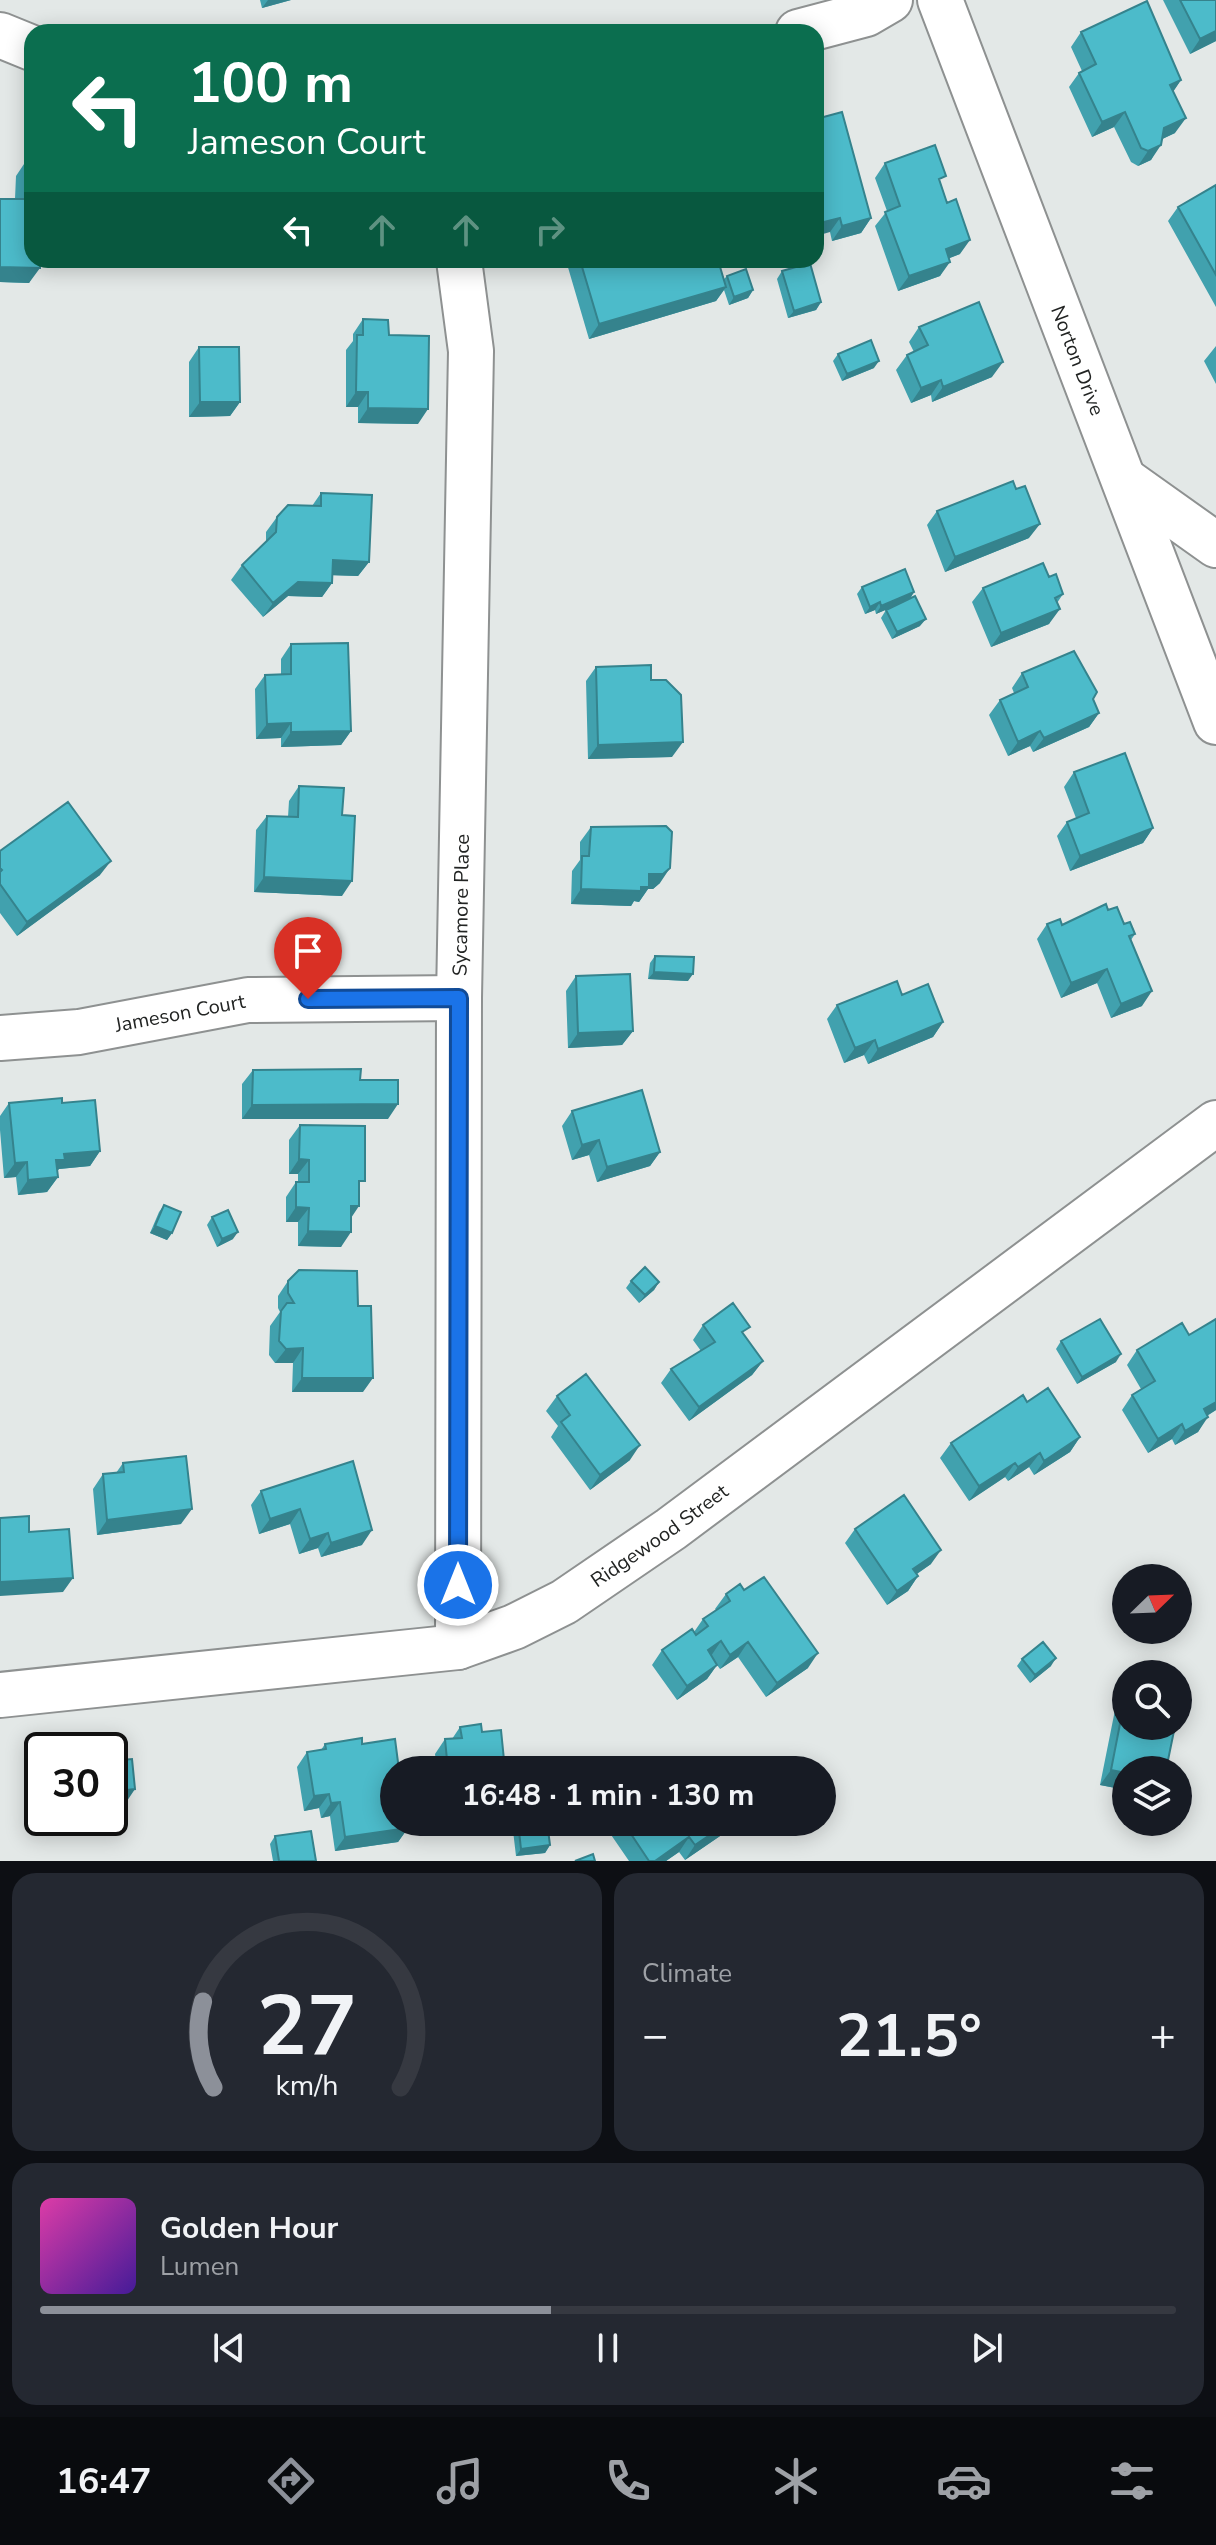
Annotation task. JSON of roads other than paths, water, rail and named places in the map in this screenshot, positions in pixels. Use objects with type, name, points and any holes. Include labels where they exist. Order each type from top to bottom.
[{"type":"street","points":[[824,25],[866,14],[890,0]]},
{"type":"street","name":"Norton Drive","points":[[940,0],[1216,722]]},
{"type":"street","points":[[0,35],[24,45]]},
{"type":"street","name":"Sycamore Place","points":[[458,1647],[459,998],[471,351],[460,268]]},
{"type":"street","points":[[1126,481],[1216,545]]},
{"type":"street","name":"Jameson Court","points":[[0,1038],[79,1032],[248,1000],[459,998]]},
{"type":"street","name":"Ridgewood Street","points":[[0,1695],[458,1647],[514,1627],[564,1602],[659,1537],[1216,1123]]}]
